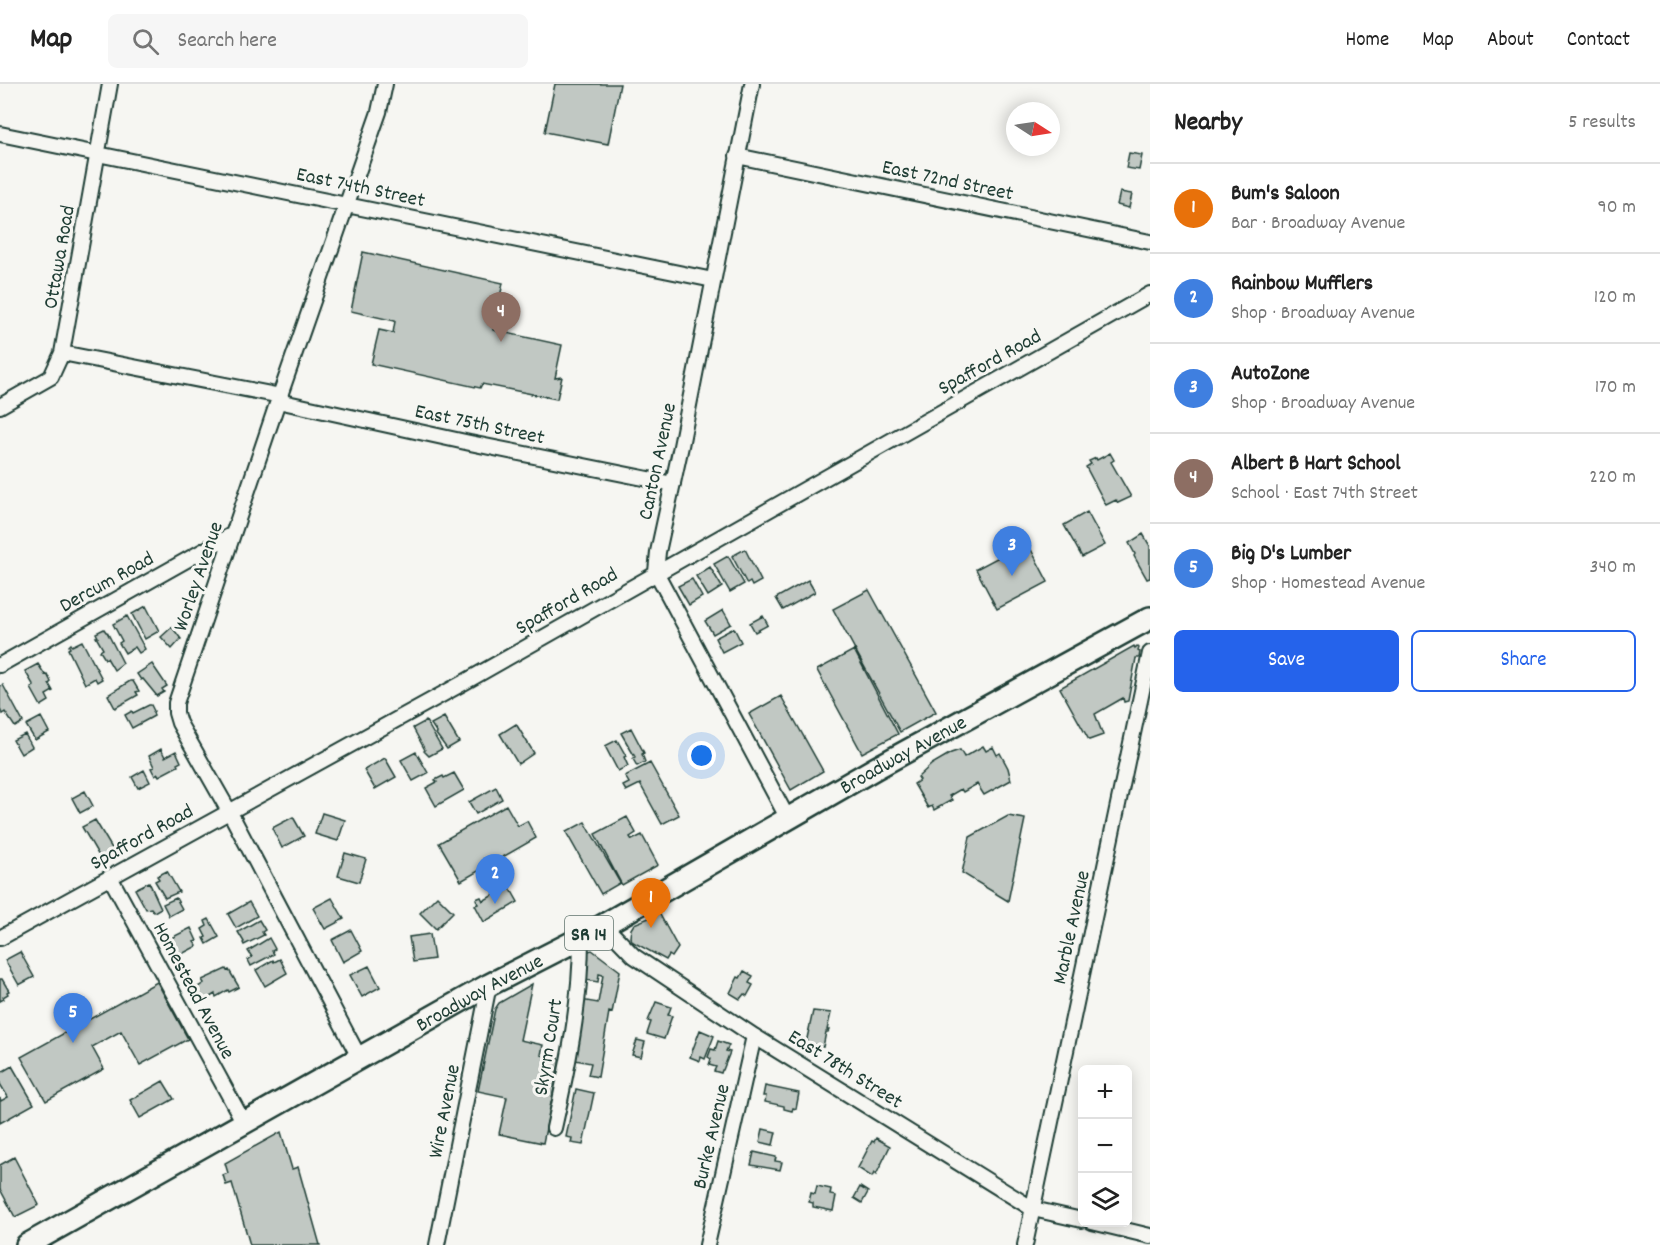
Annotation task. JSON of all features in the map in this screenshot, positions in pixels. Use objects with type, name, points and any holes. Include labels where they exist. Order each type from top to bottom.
[{"type":"main road","name":"Broadway Avenue","points":[[27,1245],[489,985],[581,938],[876,768],[1150,618]]},
{"type":"street","name":"Ottawa Road","points":[[0,406],[51,378],[62,353],[110,84]]},
{"type":"street","name":"Worley Avenue","points":[[359,1058],[229,811],[179,723],[176,703],[379,112],[385,84]]},
{"type":"street","name":"Canton Avenue","points":[[656,572],[658,552],[752,84]]},
{"type":"street","name":"East 74th Street","points":[[0,134],[713,280]]},
{"type":"street","name":"East 72nd Street","points":[[737,156],[1150,242]]},
{"type":"street","name":"Spafford Road","points":[[0,938],[463,683],[1150,294]]},
{"type":"street","name":"East 75th Street","points":[[62,353],[280,399],[470,443],[673,484]]},
{"type":"street","name":"Dercum Road","points":[[0,665],[233,534]]},
{"type":"street","points":[[656,572],[788,819]]},
{"type":"street","name":"Marble Avenue","points":[[1025,1245],[1150,653]]},
{"type":"street","name":"Homestead Avenue","points":[[110,877],[244,1123]]},
{"type":"street","name":"East 78th Street","points":[[603,924],[634,956],[754,1036],[1033,1209],[1078,1219]]},
{"type":"street","name":"Skyrm Court","points":[[554,1128],[568,1066],[581,965],[581,938]]},
{"type":"street","name":"Wire Avenue","points":[[437,1245],[489,985]]},
{"type":"street","name":"Burke Avenue","points":[[707,1245],[754,1036]]},
{"type":"street","points":[[1113,1227],[1150,1236]]},
{"type":"building","points":[[555,84],[620,84],[608,144],[545,132]]},
{"type":"building","points":[[1129,153],[1142,155],[1139,170],[1126,168]]},
{"type":"building","points":[[1120,192],[1132,194],[1129,208],[1117,205]]},
{"type":"building","points":[[363,252],[503,283],[493,330],[562,345],[555,378],[562,377],[557,399],[482,384],[480,388],[371,364],[379,330],[393,333],[395,321],[351,311]]},
{"type":"building","points":[[1110,453],[1114,460],[1111,462],[1131,497],[1106,505],[1086,467],[1091,464],[1089,461],[1096,458],[1097,460]]},
{"type":"building","points":[[1087,512],[1105,545],[1082,557],[1064,525]]},
{"type":"building","points":[[1143,534],[1150,546],[1150,578],[1147,579],[1129,543]]},
{"type":"building","points":[[1027,542],[1048,582],[997,609],[976,569]]},
{"type":"building","points":[[745,549],[761,581],[752,586],[750,582],[747,584],[732,556]]},
{"type":"building","points":[[728,556],[744,584],[730,592],[714,564]]},
{"type":"building","points":[[710,567],[722,587],[708,596],[696,576]]},
{"type":"building","points":[[692,579],[702,597],[689,605],[678,586]]},
{"type":"building","points":[[808,580],[815,592],[783,610],[776,598]]},
{"type":"building","points":[[869,590],[936,712],[900,732],[833,609]]},
{"type":"building","points":[[146,606],[159,631],[145,639],[132,614]]},
{"type":"building","points":[[723,610],[731,624],[713,634],[705,621]]},
{"type":"building","points":[[127,616],[145,649],[139,653],[135,647],[125,653],[119,643],[122,641],[113,624]]},
{"type":"building","points":[[763,616],[768,625],[755,632],[750,623]]},
{"type":"building","points":[[172,627],[181,639],[172,649],[161,637]]},
{"type":"building","points":[[734,628],[741,642],[722,652],[715,638]]},
{"type":"building","points":[[104,629],[123,663],[114,670],[100,651],[103,649],[96,637],[98,637],[96,633]]},
{"type":"building","points":[[82,641],[102,679],[97,682],[95,678],[85,684],[68,649],[71,644],[72,646]]},
{"type":"building","points":[[1134,646],[1139,648],[1140,652],[1139,658],[1136,658],[1128,701],[1124,702],[1123,698],[1095,714],[1103,735],[1089,740],[1060,688]]},
{"type":"building","points":[[854,650],[898,734],[862,753],[817,670]]},
{"type":"building","points":[[38,664],[45,675],[47,674],[53,691],[46,695],[49,701],[41,706],[31,688],[34,686],[25,671]]},
{"type":"building","points":[[152,664],[167,686],[162,689],[164,692],[157,696],[137,674]]},
{"type":"building","points":[[133,681],[139,691],[136,692],[138,695],[115,708],[108,695]]},
{"type":"building","points":[[3,685],[23,722],[15,727],[5,712],[2,714],[0,709],[0,686]]},
{"type":"building","points":[[781,696],[823,771],[791,790],[749,714]]},
{"type":"building","points":[[149,705],[154,711],[154,716],[132,728],[125,715]]},
{"type":"building","points":[[41,717],[49,732],[35,740],[26,725]]},
{"type":"building","points":[[444,717],[459,742],[447,749],[431,724]]},
{"type":"building","points":[[426,721],[442,749],[429,756],[424,751],[413,728]]},
{"type":"building","points":[[516,724],[534,753],[518,764],[500,734]]},
{"type":"building","points":[[631,728],[644,753],[642,754],[645,762],[637,766],[633,759],[635,757],[621,733]]},
{"type":"building","points":[[25,734],[32,747],[21,754],[13,740]]},
{"type":"building","points":[[617,740],[626,756],[624,757],[628,766],[618,771],[605,746]]},
{"type":"building","points":[[983,746],[986,751],[993,747],[997,755],[1000,753],[1011,780],[984,795],[977,784],[963,792],[961,789],[949,796],[952,800],[934,810],[932,806],[928,808],[914,784],[920,780],[918,777],[932,764],[951,753],[960,750],[964,757]]},
{"type":"building","points":[[161,749],[165,757],[176,751],[181,762],[177,764],[178,766],[155,776],[149,756]]},
{"type":"building","points":[[416,752],[428,773],[413,781],[401,760]]},
{"type":"building","points":[[385,758],[396,777],[375,789],[364,770]]},
{"type":"building","points":[[650,763],[679,815],[662,824],[640,784],[626,791],[623,786],[629,783],[625,776]]},
{"type":"building","points":[[144,770],[150,782],[138,788],[132,777]]},
{"type":"building","points":[[454,773],[464,790],[436,806],[426,788],[437,782],[435,780]]},
{"type":"building","points":[[496,787],[502,799],[476,814],[469,802]]},
{"type":"building","points":[[85,791],[93,806],[80,813],[72,798]]},
{"type":"building","points":[[506,805],[518,826],[527,821],[536,838],[461,881],[439,843]]},
{"type":"building","points":[[322,813],[345,820],[338,841],[315,834]]},
{"type":"building","points":[[1008,816],[1025,819],[1008,901],[962,873],[970,837]]},
{"type":"building","points":[[293,817],[304,836],[282,848],[272,828]]},
{"type":"building","points":[[627,817],[636,833],[630,837],[632,840],[642,835],[658,865],[622,885],[595,834]]},
{"type":"building","points":[[95,820],[116,855],[103,863],[82,827]]},
{"type":"building","points":[[585,822],[620,883],[601,894],[566,832]]},
{"type":"building","points":[[345,853],[366,859],[359,882],[338,876]]},
{"type":"building","points":[[167,871],[179,892],[165,898],[155,881],[159,879],[157,876]]},
{"type":"building","points":[[149,882],[161,908],[154,912],[151,908],[146,909],[135,889]]},
{"type":"building","points":[[509,886],[518,902],[484,922],[475,905],[478,904],[476,899],[481,897],[483,901]]},
{"type":"building","points":[[437,896],[453,912],[436,929],[420,913]]},
{"type":"building","points":[[176,898],[182,909],[169,916],[163,904]]},
{"type":"building","points":[[332,898],[344,919],[325,929],[313,908]]},
{"type":"building","points":[[249,902],[257,916],[236,928],[228,914]]},
{"type":"building","points":[[653,913],[659,913],[678,948],[672,957],[669,955],[666,960],[633,942],[630,937],[634,924],[649,918]]},
{"type":"building","points":[[209,919],[219,937],[207,944],[202,929],[207,926],[205,921]]},
{"type":"building","points":[[259,920],[265,930],[262,932],[264,935],[244,945],[238,932]]},
{"type":"building","points":[[191,928],[197,946],[178,956],[169,939]]},
{"type":"building","points":[[351,930],[362,951],[343,962],[332,940]]},
{"type":"building","points":[[430,934],[434,959],[413,962],[409,937]]},
{"type":"building","points":[[269,938],[275,949],[272,951],[274,954],[251,966],[248,960],[252,957],[248,951]]},
{"type":"building","points":[[592,950],[620,971],[612,1013],[609,1012],[598,1077],[588,1075],[591,1063],[570,1059],[581,1000],[598,1003],[603,975],[599,974],[598,982],[580,979],[585,952]]},
{"type":"building","points":[[20,952],[34,977],[19,985],[5,960]]},
{"type":"building","points":[[280,959],[287,973],[265,986],[256,970],[273,960],[274,962]]},
{"type":"building","points":[[369,966],[380,987],[362,997],[350,975]]},
{"type":"building","points":[[226,969],[229,970],[239,987],[216,997],[215,994],[202,1002],[195,989],[204,983],[202,980]]},
{"type":"building","points":[[744,971],[753,976],[749,983],[753,985],[747,996],[744,994],[740,999],[730,993],[738,977],[740,978]]},
{"type":"building","points":[[0,979],[9,991],[0,1001]]},
{"type":"building","points":[[157,982],[188,1039],[140,1065],[121,1031],[92,1047],[104,1069],[46,1101],[21,1057]]},
{"type":"building","points":[[532,984],[520,1040],[543,1045],[541,1055],[560,1059],[543,1143],[499,1134],[507,1097],[478,1091],[495,1009],[499,1003]]},
{"type":"building","points":[[656,1002],[671,1007],[668,1015],[672,1016],[664,1039],[647,1034],[651,1022],[648,1021]]},
{"type":"building","points":[[813,1011],[831,1013],[827,1030],[829,1030],[826,1032],[823,1047],[806,1043]]},
{"type":"building","points":[[700,1030],[714,1036],[705,1059],[701,1057],[700,1061],[690,1057]]},
{"type":"building","points":[[637,1040],[645,1042],[641,1057],[632,1055]]},
{"type":"building","points":[[718,1041],[729,1045],[726,1051],[730,1052],[721,1073],[714,1071],[716,1067],[709,1065],[711,1059],[708,1057],[711,1049],[715,1050]]},
{"type":"building","points":[[12,1066],[34,1104],[0,1123],[0,1098],[1,1101],[8,1097],[0,1084],[0,1073]]},
{"type":"building","points":[[163,1081],[174,1099],[140,1118],[130,1100]]},
{"type":"building","points":[[765,1086],[799,1093],[796,1109],[793,1108],[792,1111],[784,1109],[784,1106],[765,1102],[766,1096],[763,1096]]},
{"type":"building","points":[[576,1089],[594,1093],[583,1145],[571,1143],[572,1138],[566,1137]]},
{"type":"building","points":[[763,1129],[776,1132],[773,1145],[760,1142]]},
{"type":"building","points":[[281,1132],[292,1169],[298,1167],[320,1245],[250,1245],[232,1183],[226,1185],[223,1175],[228,1173],[225,1163]]},
{"type":"building","points":[[876,1138],[890,1146],[876,1175],[874,1173],[872,1177],[858,1168],[872,1141],[874,1142]]},
{"type":"building","points":[[754,1152],[776,1157],[775,1161],[782,1162],[780,1170],[751,1165]]},
{"type":"building","points":[[14,1157],[39,1205],[15,1217],[0,1189],[0,1165]]},
{"type":"building","points":[[817,1186],[831,1189],[830,1195],[836,1196],[833,1211],[813,1207],[813,1203],[809,1202],[811,1193],[815,1194]]},
{"type":"building","points":[[860,1187],[868,1192],[862,1203],[854,1198]]},
{"type":"place","name":"Albert B Hart School","points":[[501,342]]},
{"type":"place","name":"AutoZone","points":[[1012,576]]},
{"type":"place","name":"Rainbow Mufflers","points":[[495,904]]},
{"type":"place","name":"Bum's Saloon","points":[[651,928]]},
{"type":"place","name":"Big D's Lumber","points":[[73,1043]]}]
